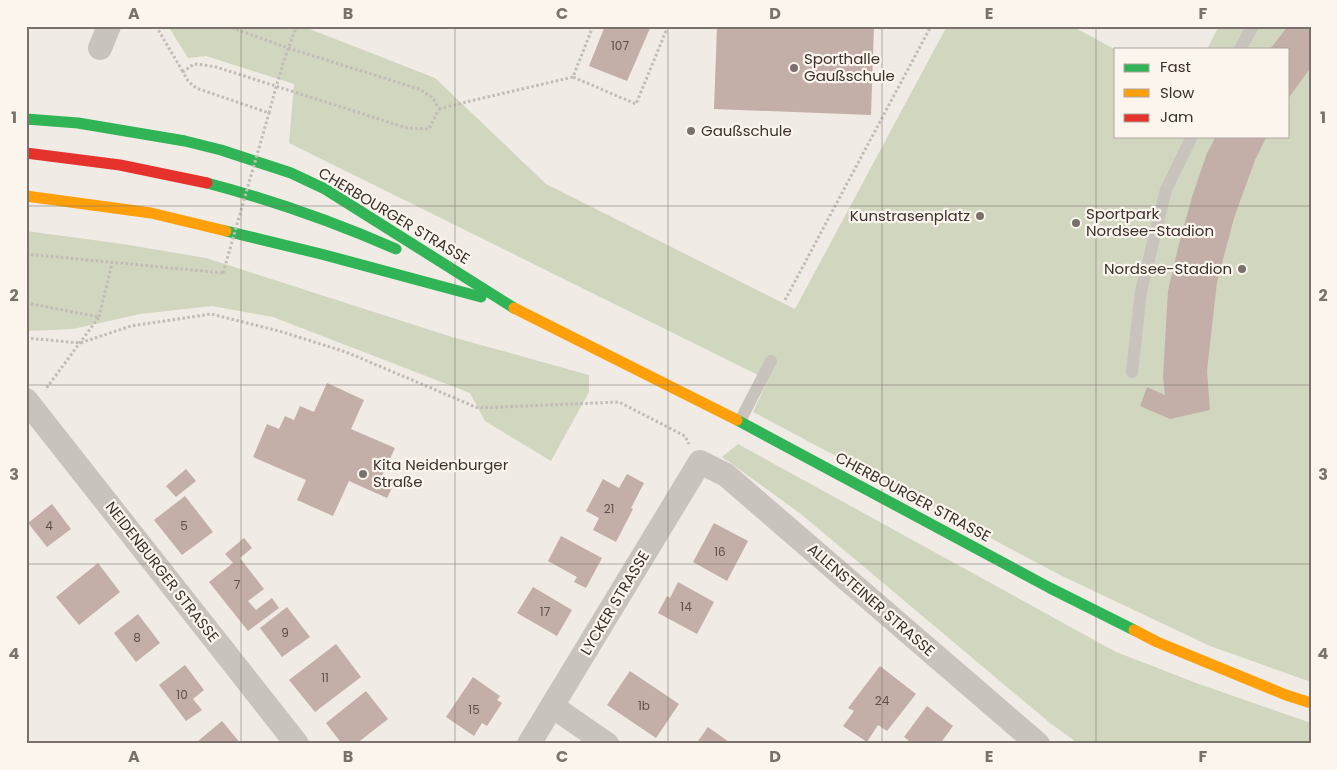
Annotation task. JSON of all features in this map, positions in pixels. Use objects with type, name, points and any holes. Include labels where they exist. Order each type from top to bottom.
[{"type":"main road","name":"CHERBOURGER STRASSE","points":[[26,119],[78,123],[185,141],[256,160],[325,188],[507,304],[740,421],[1050,588],[1148,637],[1286,695],[1311,703]]},
{"type":"main road","points":[[26,153],[122,165],[225,188],[276,203],[327,220],[383,243],[438,268],[507,304]]},
{"type":"main road","name":"CHERBOURGER STRASSE","points":[[26,196],[151,213],[321,254],[507,304]]},
{"type":"street","points":[[100,48],[109,26]]},
{"type":"street","name":"NEIDENBURGER STRASSE","points":[[29,404],[297,744]]},
{"type":"street","name":"LYCKER STRASSE","points":[[529,744],[700,462]]},
{"type":"street","name":"ALLENSTEINER STRASSE","points":[[700,462],[726,476],[1038,744]]},
{"type":"street","points":[[552,706],[607,744]]},
{"type":"lane","points":[[1241,48],[1253,26]]},
{"type":"lane","points":[[1132,372],[1141,291],[1166,190],[1191,138]]},
{"type":"lane","points":[[740,421],[771,361]]},
{"type":"path","points":[[156,26],[188,81],[196,88],[269,113]]},
{"type":"path","points":[[227,26],[288,48],[419,89],[433,98],[439,109]]},
{"type":"path","points":[[26,254],[223,273],[288,48],[297,26]]},
{"type":"path","points":[[573,77],[593,26]]},
{"type":"path","points":[[183,72],[194,64],[204,65],[277,86],[407,128],[429,129],[439,109],[573,77],[636,104],[668,26]]},
{"type":"path","points":[[785,300],[930,26]]},
{"type":"path","points":[[29,404],[99,317],[112,263]]},
{"type":"path","points":[[26,303],[99,317]]},
{"type":"path","points":[[26,338],[80,343],[131,326],[211,314],[279,331],[346,352],[478,408],[618,402],[685,436],[700,462]]},
{"type":"green space","points":[[168,26],[302,26],[435,78],[546,184],[795,309],[947,26],[1072,26],[1114,49],[1114,138],[1290,138],[1290,48],[1208,48],[1219,26],[1311,26],[1311,682],[1210,646],[1060,575],[753,412],[768,380],[289,143],[294,84],[206,56],[188,58]]},
{"type":"green space","points":[[26,231],[123,244],[206,258],[452,337],[589,375],[589,392],[551,461],[485,421],[470,393],[273,317],[212,306],[140,314],[73,329],[26,331]]},
{"type":"green space","points":[[738,444],[1116,652],[1199,684],[1311,723],[1311,744],[1079,744],[1050,723],[801,514],[722,457]]},
{"type":"building","points":[[605,26],[651,26],[627,81],[589,66]]},
{"type":"building","name":"Sporthalle Gaußschule","points":[[717,26],[874,26],[871,115],[714,109]]},
{"type":"building","points":[[1288,26],[1311,26],[1311,67],[1290,96],[1290,48],[1271,48]]},
{"type":"building","points":[[1215,138],[1266,138],[1255,160],[1234,218],[1217,282],[1207,371],[1210,410],[1170,419],[1140,406],[1147,387],[1165,395],[1163,377],[1168,291],[1192,197],[1207,153]]},
{"type":"building","points":[[327,383],[364,400],[351,429],[395,448],[381,478],[394,484],[387,498],[349,481],[333,516],[297,500],[306,480],[253,457],[267,424],[279,429],[285,416],[294,420],[300,406],[314,412]]},
{"type":"building","points":[[186,469],[196,481],[176,497],[166,486]]},
{"type":"building","points":[[627,474],[644,483],[616,542],[593,530],[599,518],[586,511],[603,479],[619,488]]},
{"type":"building","points":[[185,496],[213,532],[182,555],[154,520]]},
{"type":"building","points":[[52,504],[71,529],[47,547],[28,523]]},
{"type":"building","points":[[714,523],[748,541],[727,581],[693,562]]},
{"type":"building","points":[[561,536],[602,558],[586,588],[574,582],[577,577],[548,561]]},
{"type":"building","points":[[244,538],[252,548],[240,558],[264,589],[248,601],[256,610],[272,598],[279,608],[248,631],[209,582],[233,563],[225,554]]},
{"type":"building","points":[[98,563],[120,592],[79,625],[56,597]]},
{"type":"building","points":[[678,582],[714,602],[697,634],[658,613],[667,596],[670,598]]},
{"type":"building","points":[[533,587],[572,610],[557,636],[517,613]]},
{"type":"building","points":[[287,607],[310,637],[282,657],[260,628]]},
{"type":"building","points":[[138,614],[160,643],[136,662],[114,633]]},
{"type":"building","points":[[336,644],[361,677],[315,712],[289,680]]},
{"type":"building","points":[[185,665],[204,690],[193,699],[202,710],[186,721],[159,685]]},
{"type":"building","points":[[880,666],[916,694],[887,731],[878,725],[867,742],[843,726],[854,711],[848,708]]},
{"type":"building","points":[[630,671],[679,704],[656,738],[607,705]]},
{"type":"building","points":[[473,677],[500,696],[497,700],[502,703],[487,726],[482,723],[474,736],[446,717]]},
{"type":"building","points":[[366,691],[388,719],[356,744],[342,744],[326,723]]},
{"type":"building","points":[[927,706],[953,726],[940,744],[913,744],[904,737]]},
{"type":"building","points":[[222,721],[241,744],[199,744],[197,742]]},
{"type":"building","points":[[708,727],[732,744],[696,744]]},
{"type":"traffic: fast","points":[[26,119],[78,123],[185,141],[221,150],[291,173],[325,189],[514,308]]},
{"type":"traffic: fast","points":[[207,183],[303,212],[396,249]]},
{"type":"traffic: fast","points":[[226,231],[321,254],[481,297]]},
{"type":"traffic: fast","points":[[737,420],[1050,588],[1134,630]]},
{"type":"traffic: slow","points":[[26,196],[151,213],[226,231]]},
{"type":"traffic: slow","points":[[514,308],[737,420]]},
{"type":"traffic: slow","points":[[1134,630],[1157,642],[1286,695],[1311,703]]},
{"type":"traffic: jam","points":[[26,153],[120,165],[207,183]]},
{"type":"place","name":"Sporthalle Gaußschule","points":[[794,68]]},
{"type":"place","name":"Gaußschule","points":[[691,131]]},
{"type":"place","name":"Kunstrasenplatz","points":[[980,216]]},
{"type":"place","name":"Sportpark Nordsee-Stadion","points":[[1076,223]]},
{"type":"place","name":"Nordsee-Stadion","points":[[1242,269]]},
{"type":"place","name":"Kita Neidenburger Straße","points":[[363,474]]}]
